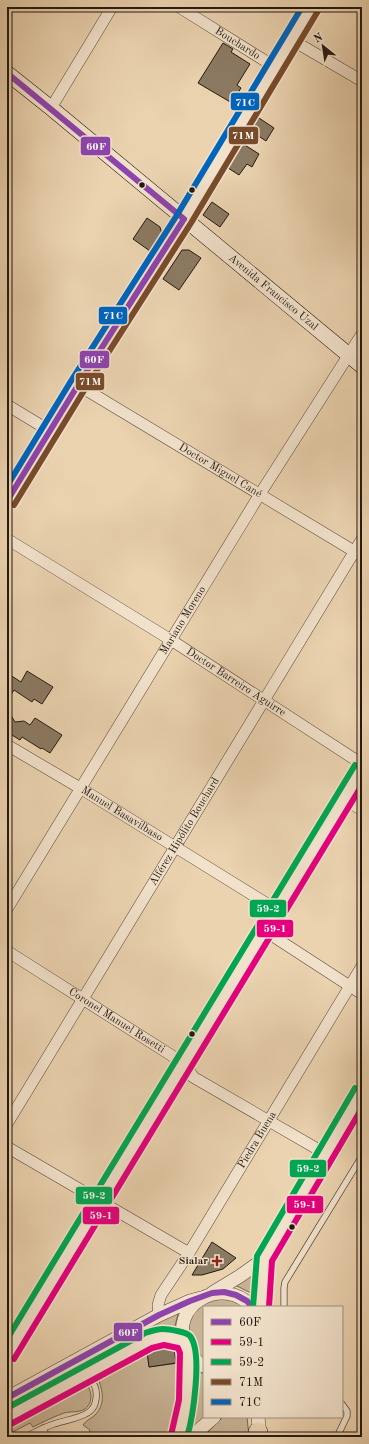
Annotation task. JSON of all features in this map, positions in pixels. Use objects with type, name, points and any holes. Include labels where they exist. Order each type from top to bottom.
[{"type":"main road","name":"Avenida Francisco Uzal","points":[[7,74],[51,108],[362,366]]},
{"type":"street","points":[[51,108],[112,7]]},
{"type":"street","name":"Bouchardo","points":[[179,7],[275,67]]},
{"type":"street","points":[[7,501],[78,385],[184,219],[312,7]]},
{"type":"street","points":[[292,40],[362,81]]},
{"type":"street","name":"Mariano Moreno","points":[[7,909],[260,494],[362,334]]},
{"type":"street","name":"Doctor Miguel Cané","points":[[78,385],[358,554]]},
{"type":"street","points":[[7,405],[50,431]]},
{"type":"street","name":"Doctor Barreiro Aguirre","points":[[7,539],[171,640],[362,764]]},
{"type":"street","name":"Alférez Hipólito Bouchard","points":[[7,1124],[263,701],[358,554],[362,540]]},
{"type":"street","name":"Manuel Basavilbaso","points":[[7,744],[277,910]]},
{"type":"street","points":[[7,1355],[99,1202],[185,1064],[362,769]]},
{"type":"street","points":[[344,800],[362,810]]},
{"type":"street","points":[[265,931],[362,994]]},
{"type":"street","name":"Coronel Manuel Rosetti","points":[[7,951],[185,1064],[193,1077],[326,1154]]},
{"type":"street","name":"Piedra Buena","points":[[159,1315],[158,1305],[161,1295],[189,1253],[362,966]]},
{"type":"street","points":[[179,1437],[187,1402],[186,1347],[183,1325],[185,1317],[189,1310],[207,1296],[236,1279],[264,1259],[362,1092]]},
{"type":"street","points":[[7,1147],[99,1202],[189,1253]]},
{"type":"street","points":[[261,1306],[264,1259]]},
{"type":"street","points":[[7,1398],[159,1315],[190,1301],[224,1292],[236,1295],[247,1301],[251,1306]]},
{"type":"street","points":[[7,1417],[149,1340],[164,1337],[186,1347],[194,1359],[203,1365]]},
{"type":"street","points":[[191,1437],[213,1418]]},
{"type":"lane","points":[[284,1306],[285,1282],[362,1156]]},
{"type":"lane","points":[[26,1437],[53,1424],[89,1412],[95,1406],[97,1393],[95,1386],[90,1379],[85,1375],[64,1366]]},
{"type":"lane","points":[[337,1437],[347,1416],[347,1411],[343,1405]]},
{"type":"lane","points":[[43,1428],[47,1437]]},
{"type":"shaded area","points":[[259,1272],[255,1295],[233,1284]]},
{"type":"shaded area","points":[[212,1293],[249,1306],[203,1306],[203,1365],[183,1325]]},
{"type":"shaded area","points":[[179,1310],[174,1330],[157,1329],[81,1369],[74,1366]]},
{"type":"shaded area","points":[[159,1339],[168,1341],[176,1347],[147,1351],[149,1367],[179,1363],[181,1392],[171,1437],[88,1437],[90,1430],[83,1425],[99,1410],[102,1400],[100,1384],[96,1374]]},
{"type":"shaded area","points":[[193,1369],[203,1374],[203,1418],[183,1436]]},
{"type":"shaded area","points":[[63,1372],[73,1375],[9,1409],[7,1406],[7,1402]]},
{"type":"shaded area","points":[[83,1380],[88,1386],[91,1394],[90,1402],[85,1409],[64,1413],[33,1427],[30,1423],[7,1435],[7,1421]]},
{"type":"shaded area","points":[[222,1418],[247,1418],[249,1437],[203,1437]]},
{"type":"building","points":[[223,43],[233,49],[231,52],[250,64],[237,85],[241,88],[232,103],[198,83]]},
{"type":"building","points":[[256,116],[274,128],[266,141],[248,129]]},
{"type":"building","points":[[240,142],[259,154],[252,167],[247,164],[239,175],[225,166]]},
{"type":"building","points":[[212,202],[229,214],[220,227],[203,215]]},
{"type":"building","points":[[147,218],[160,227],[162,234],[150,251],[133,239]]},
{"type":"building","points":[[182,250],[189,250],[201,258],[179,290],[163,279]]},
{"type":"building","points":[[27,671],[53,687],[42,704],[34,699],[32,702],[14,690],[7,701],[7,673],[21,682]]},
{"type":"building","points":[[7,709],[15,722],[24,721],[30,725],[35,718],[62,735],[50,753],[22,737],[20,740],[7,732]]},
{"type":"building","name":"Sialar","points":[[212,1242],[236,1258],[223,1269],[202,1275],[192,1275]]},
{"type":"building","points":[[174,1347],[176,1363],[149,1367],[147,1351]]},
{"type":"transit line","name":"71C","points":[[7,486],[71,381],[177,215],[302,7]]},
{"type":"transit line","name":"71M","points":[[14,505],[85,389],[191,223],[318,11]]},
{"type":"transit line","name":"60F","points":[[7,73],[184,219]]},
{"type":"transit line","name":"60F","points":[[7,501],[78,385],[184,219]]},
{"type":"transit line","name":"59-2","points":[[7,1339],[355,765]]},
{"type":"transit line","name":"59-1","points":[[14,1359],[362,785]]},
{"type":"transit line","name":"59-2","points":[[253,1306],[257,1256],[355,1088]]},
{"type":"transit line","name":"59-1","points":[[269,1306],[272,1261],[362,1108]]},
{"type":"transit line","name":"60F","points":[[7,1398],[159,1315],[190,1301],[212,1293],[224,1292],[236,1295],[247,1301],[251,1306]]},
{"type":"transit line","name":"59-2","points":[[7,1408],[145,1333],[161,1329],[173,1330],[190,1336],[194,1344],[196,1356],[196,1385],[187,1437]]},
{"type":"transit line","name":"59-1","points":[[11,1424],[152,1348],[164,1345],[178,1348],[180,1353],[179,1400],[171,1435]]},
{"type":"place","name":"Sialar","points":[[217,1261]]}]
